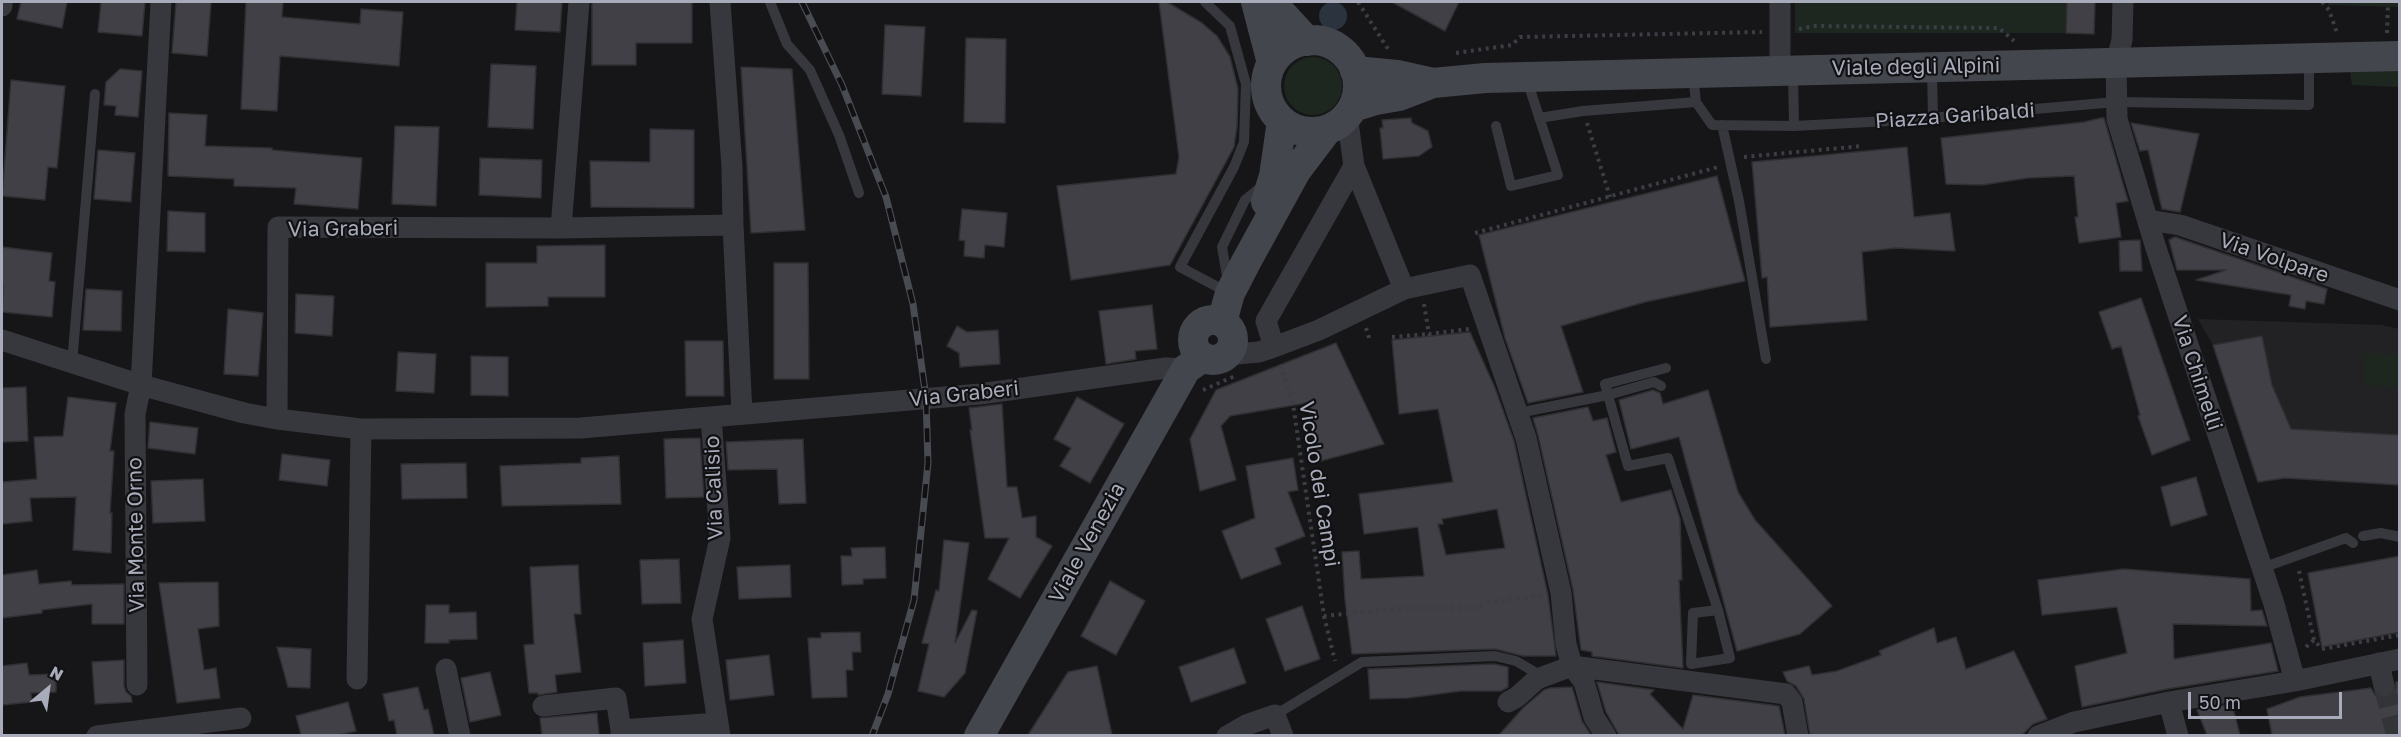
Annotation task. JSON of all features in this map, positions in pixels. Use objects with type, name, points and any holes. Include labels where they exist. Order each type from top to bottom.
[{"type":"main road","points":[[1256,2],[1272,63]]},
{"type":"main road","points":[[1271,2],[1307,40]]},
{"type":"main road","points":[[1342,117],[1358,92],[1355,70],[1351,61],[1336,48],[1319,41],[1307,40],[1291,45],[1272,63],[1267,78],[1267,96],[1275,114],[1295,129],[1311,132],[1342,117],[1376,100],[1399,96],[1433,82]]},
{"type":"main road","name":"Viale degli Alpini","points":[[1433,82],[1526,77],[2309,58],[2393,47]]},
{"type":"main road","points":[[1355,70],[1433,82]]},
{"type":"main road","name":"Viale Venezia","points":[[979,735],[1211,369],[1232,345],[1233,338],[1227,326],[1222,322],[1230,293],[1296,171],[1342,117]]},
{"type":"main road","name":"Viale Venezia","points":[[1246,262],[1274,176],[1282,121]]},
{"type":"street","name":"Via Monte Orno","points":[[137,685],[135,414],[141,385],[160,2]]},
{"type":"street","points":[[561,228],[579,2]]},
{"type":"street","points":[[720,2],[732,168],[732,225],[741,414]]},
{"type":"street","points":[[1780,2],[1787,71]]},
{"type":"street","name":"Via Chimelli","points":[[2123,2],[2122,40],[2116,62],[2116,119],[2262,568],[2295,681]]},
{"type":"street","points":[[1342,117],[1354,166],[1404,289]]},
{"type":"street","points":[[1276,353],[1266,321],[1354,166]]},
{"type":"street","name":"Via Volpare","points":[[2148,220],[2180,225],[2400,300]]},
{"type":"street","name":"Via Graberi","points":[[277,419],[278,227],[561,228],[732,225]]},
{"type":"street","name":"Via Graberi","points":[[2,340],[141,385],[243,413],[277,419],[362,429],[581,428],[980,394],[1166,368],[1211,369],[1259,352],[1276,353],[1404,289],[1470,275],[1518,413]]},
{"type":"street","points":[[1518,413],[1526,438],[1561,593],[1566,644],[1572,666],[1584,682],[1594,717],[1606,735]]},
{"type":"street","name":"Via Calisio","points":[[711,417],[720,538],[702,619],[719,729]]},
{"type":"street","points":[[357,679],[362,429]]},
{"type":"street","points":[[2038,735],[2074,722],[2389,661],[2384,686]]},
{"type":"street","points":[[1508,702],[1543,676],[1572,666],[1786,694],[1792,702],[1798,735]]},
{"type":"street","points":[[446,669],[460,735]]},
{"type":"street","points":[[543,706],[616,698],[621,733],[719,729]]},
{"type":"street","points":[[2169,702],[2178,735]]},
{"type":"street","points":[[1227,735],[1246,725],[1275,715],[1283,735]]},
{"type":"street","points":[[97,735],[241,718]]},
{"type":"lane","points":[[770,2],[787,44],[810,70],[839,135],[860,193]]},
{"type":"lane","points":[[1205,2],[1230,26],[1246,84],[1244,142],[1234,167],[1180,267],[1230,293]]},
{"type":"lane","name":"Piazza Garibaldi","points":[[1722,125],[1794,126],[1933,118],[2116,102],[2309,105],[2309,58]]},
{"type":"lane","points":[[1932,67],[1933,118]]},
{"type":"lane","points":[[1787,71],[1794,126]]},
{"type":"lane","points":[[1693,73],[1696,102],[1712,125],[1722,125],[1740,201],[1766,359]]},
{"type":"lane","points":[[1496,126],[1511,186],[1558,176],[1526,77]]},
{"type":"lane","points":[[72,363],[95,94]]},
{"type":"lane","points":[[1539,118],[1583,111],[1696,102]]},
{"type":"lane","points":[[1230,293],[1222,247],[1245,200],[1274,176]]},
{"type":"lane","points":[[1666,368],[1605,384],[1628,466],[1668,458],[1718,610],[1730,658],[1691,664],[1694,613],[1718,610]]},
{"type":"lane","points":[[1518,413],[1608,395],[1654,382],[1661,386]]},
{"type":"lane","points":[[2363,536],[2381,533],[2400,537]]},
{"type":"lane","points":[[2262,568],[2346,538],[2353,543]]},
{"type":"lane","points":[[1275,715],[1362,663],[1495,656],[1516,661],[1543,676]]},
{"type":"path","points":[[2322,2],[2329,10],[2339,38]]},
{"type":"path","points":[[2388,2],[2393,47]]},
{"type":"path","points":[[1796,29],[1815,26],[1999,28],[2015,42]]},
{"type":"path","points":[[1450,54],[1512,45],[1520,37],[1774,32]]},
{"type":"path","points":[[1583,111],[1610,197]]},
{"type":"path","points":[[1746,166],[1744,156],[1862,146]]},
{"type":"path","points":[[1475,232],[1719,167],[1722,176]]},
{"type":"path","points":[[1425,310],[1428,334]]},
{"type":"path","points":[[1392,337],[1472,328]]},
{"type":"path","points":[[1367,330],[1370,341]]},
{"type":"path","name":"Vicolo dei Campi","points":[[1276,353],[1293,404],[1324,616],[1338,676]]},
{"type":"path","points":[[2298,567],[2314,640],[2322,649]]},
{"type":"path","points":[[1324,616],[1401,608],[1476,608],[1490,602],[1517,597],[1561,593]]},
{"type":"path","points":[[2322,649],[2400,635]]},
{"type":"path","points":[[2306,654],[2305,648],[2314,640]]},
{"type":"path","points":[[2320,659],[2322,649]]},
{"type":"shaded area","points":[[1333,2],[1343,6],[1347,16],[1343,26],[1333,30],[1323,26],[1319,16],[1323,6]]},
{"type":"shaded area","points":[[1795,2],[2067,2],[2066,33],[1795,33]]},
{"type":"shaded area","points":[[2328,2],[2399,2],[2399,7],[2328,5]]},
{"type":"shaded area","points":[[1307,57],[1319,57],[1334,65],[1342,80],[1342,92],[1334,107],[1319,115],[1307,115],[1292,107],[1284,92],[1284,80],[1292,65]]},
{"type":"shaded area","points":[[2350,71],[2399,71],[2399,87],[2352,85]]},
{"type":"shaded area","points":[[2198,319],[2382,325],[2399,329],[2399,485],[2285,478],[2258,482],[2213,345]]},
{"type":"shaded area","points":[[2365,353],[2399,354],[2399,388],[2364,386]]},
{"type":"building","points":[[21,2],[67,2],[62,28],[17,19]]},
{"type":"building","points":[[101,2],[145,2],[142,36],[98,32]]},
{"type":"building","points":[[176,2],[211,2],[207,56],[172,53]]},
{"type":"building","points":[[246,2],[283,2],[282,17],[360,24],[361,9],[403,12],[399,66],[280,56],[277,111],[241,109]]},
{"type":"building","points":[[517,2],[562,2],[560,32],[515,30]]},
{"type":"building","points":[[592,2],[692,2],[692,43],[636,43],[636,65],[592,65]]},
{"type":"building","points":[[1159,2],[1167,2],[1202,23],[1217,36],[1230,57],[1238,89],[1234,147],[1170,265],[1071,280],[1057,186],[1176,174],[1179,157]]},
{"type":"building","points":[[1392,2],[1459,2],[1445,31]]},
{"type":"building","points":[[2067,2],[2095,2],[2094,34],[2066,33]]},
{"type":"building","points":[[885,25],[925,27],[921,96],[882,94]]},
{"type":"building","points":[[966,38],[1006,39],[1005,123],[964,122]]},
{"type":"building","points":[[491,64],[536,66],[533,129],[488,127]]},
{"type":"building","points":[[741,67],[792,69],[805,230],[751,233]]},
{"type":"building","points":[[120,69],[142,71],[138,117],[115,115],[116,106],[104,105],[106,82]]},
{"type":"building","points":[[11,80],[65,86],[57,168],[48,167],[45,200],[2,196]]},
{"type":"building","points":[[169,113],[207,115],[205,146],[272,148],[272,150],[362,158],[358,209],[294,204],[296,188],[234,186],[234,179],[168,176]]},
{"type":"building","points":[[1411,118],[1412,123],[1428,131],[1432,147],[1419,156],[1383,159],[1380,128],[1383,128],[1382,120]]},
{"type":"building","points":[[2104,118],[2128,201],[2116,203],[2121,237],[2079,243],[2075,217],[2078,217],[2074,176],[2028,178],[1982,185],[1946,184],[1941,138],[2084,122]]},
{"type":"building","points":[[2131,123],[2199,134],[2180,212],[2162,209],[2148,150],[2140,151]]},
{"type":"building","points":[[395,126],[439,127],[436,206],[392,204]]},
{"type":"building","points":[[650,129],[694,130],[694,208],[591,207],[590,161],[650,162]]},
{"type":"building","points":[[1907,147],[1914,217],[1950,213],[1955,251],[1895,248],[1862,252],[1867,320],[1770,327],[1767,277],[1762,278],[1752,162]]},
{"type":"building","points":[[98,150],[135,153],[131,202],[94,199]]},
{"type":"building","points":[[480,158],[542,160],[541,198],[479,195]]},
{"type":"building","points":[[1717,176],[1745,281],[1645,302],[1561,326],[1583,392],[1528,403],[1505,338],[1479,235]]},
{"type":"building","points":[[962,209],[1007,213],[1004,247],[985,245],[984,258],[964,256],[965,241],[959,240]]},
{"type":"building","points":[[168,211],[205,213],[205,252],[167,251]]},
{"type":"building","points":[[2175,237],[2327,289],[2324,304],[2306,301],[2305,309],[2289,306],[2291,295],[2196,280],[2226,270],[2177,270],[2169,240]]},
{"type":"building","points":[[2140,240],[2142,271],[2120,271],[2119,241]]},
{"type":"building","points":[[605,245],[605,297],[548,297],[548,306],[486,307],[486,263],[537,263],[537,246]]},
{"type":"building","points":[[2,247],[52,253],[49,281],[55,282],[52,317],[2,312]]},
{"type":"building","points":[[774,263],[808,263],[809,379],[774,379]]},
{"type":"building","points":[[86,289],[122,291],[121,331],[83,330]]},
{"type":"building","points":[[296,294],[334,296],[332,336],[295,333]]},
{"type":"building","points":[[2141,298],[2190,440],[2152,455],[2138,416],[2140,415],[2121,346],[2112,349],[2099,312]]},
{"type":"building","points":[[1152,305],[1157,349],[1135,351],[1136,359],[1106,364],[1099,311]]},
{"type":"building","points":[[228,309],[263,313],[258,376],[224,374]]},
{"type":"building","points":[[957,326],[967,332],[998,330],[1000,364],[960,367],[959,353],[947,346]]},
{"type":"building","points":[[1470,332],[1495,388],[1514,441],[1548,595],[1556,656],[1523,656],[1495,649],[1352,654],[1342,552],[1359,551],[1361,579],[1424,576],[1418,527],[1364,534],[1359,494],[1453,482],[1438,409],[1399,414],[1392,340]],"holes":[[[1497,509],[1505,548],[1446,555],[1438,524],[1443,524],[1442,519]]]},
{"type":"building","points":[[2262,336],[2272,385],[2291,429],[2400,435],[2400,485],[2285,478],[2258,482],[2213,345]]},
{"type":"building","points":[[685,341],[723,341],[724,396],[686,396]]},
{"type":"building","points":[[1336,343],[1384,444],[1317,462],[1307,403],[1230,416],[1221,426],[1236,480],[1200,491],[1190,439],[1216,390]]},
{"type":"building","points":[[398,352],[436,354],[434,393],[396,391]]},
{"type":"building","points":[[471,356],[508,357],[508,396],[471,395]]},
{"type":"building","points":[[26,387],[28,441],[2,442],[2,388]]},
{"type":"building","points":[[1653,390],[1660,393],[1663,404],[1708,390],[1738,492],[1755,520],[1832,606],[1800,634],[1737,651],[1679,437],[1631,449],[1619,400]]},
{"type":"building","points":[[68,397],[116,403],[110,451],[114,451],[110,513],[112,513],[111,553],[73,550],[76,497],[30,498],[32,521],[2,524],[2,482],[37,479],[34,437],[63,436]]},
{"type":"building","points":[[1077,397],[1124,424],[1090,483],[1060,466],[1071,448],[1054,439]]},
{"type":"building","points":[[1002,404],[1007,487],[1017,487],[1022,518],[1036,516],[1036,537],[1052,546],[1020,598],[988,579],[1009,538],[985,538],[970,430],[972,430],[969,408]]},
{"type":"building","points":[[1588,407],[1593,421],[1607,418],[1616,452],[1606,455],[1621,502],[1671,490],[1680,519],[1682,580],[1679,580],[1683,668],[1592,656],[1592,652],[1581,650],[1573,590],[1533,418]]},
{"type":"building","points":[[150,422],[198,428],[195,454],[148,448]]},
{"type":"building","points":[[700,438],[704,497],[666,498],[664,439]]},
{"type":"building","points":[[803,439],[806,503],[779,504],[777,469],[728,470],[726,442]]},
{"type":"building","points":[[282,454],[330,460],[327,486],[279,480]]},
{"type":"building","points":[[619,456],[621,504],[502,506],[500,466],[581,463],[581,458]]},
{"type":"building","points":[[1293,458],[1298,490],[1288,492],[1305,536],[1275,548],[1281,564],[1241,579],[1222,531],[1255,518],[1246,466]]},
{"type":"building","points":[[466,463],[467,498],[402,499],[401,464]]},
{"type":"building","points":[[2196,477],[2207,515],[2171,526],[2161,487]]},
{"type":"building","points":[[203,479],[205,521],[153,523],[151,481]]},
{"type":"building","points":[[944,540],[969,543],[955,643],[972,610],[977,611],[965,673],[944,697],[918,691],[929,644],[922,643],[936,590],[939,591]]},
{"type":"building","points":[[885,547],[886,578],[863,579],[863,584],[842,585],[841,556],[852,556],[851,548]]},
{"type":"building","points":[[2400,556],[2400,632],[2322,647],[2308,573]]},
{"type":"building","points":[[679,559],[681,603],[642,604],[640,560]]},
{"type":"building","points":[[578,565],[581,614],[574,614],[581,672],[555,675],[557,692],[538,695],[538,693],[529,693],[524,645],[534,644],[530,567]]},
{"type":"building","points":[[790,565],[791,597],[739,599],[737,567]]},
{"type":"building","points":[[2124,569],[2250,579],[2251,611],[2262,610],[2267,626],[2173,624],[2174,659],[2271,643],[2278,671],[2167,689],[2082,707],[2075,666],[2127,653],[2117,607],[2042,615],[2038,580]]},
{"type":"building","points":[[37,570],[39,584],[71,581],[72,585],[124,584],[124,624],[92,624],[92,604],[2,618],[2,575]]},
{"type":"building","points":[[1110,581],[1145,601],[1116,655],[1081,636]]},
{"type":"building","points":[[218,582],[219,626],[198,629],[204,670],[216,668],[220,698],[177,703],[159,583]]},
{"type":"building","points":[[426,605],[449,605],[449,613],[476,612],[477,639],[449,640],[449,643],[425,643]]},
{"type":"building","points":[[1302,606],[1320,659],[1285,671],[1266,619]]},
{"type":"building","points":[[1934,628],[1937,643],[1956,637],[1966,669],[2014,651],[2047,719],[2033,724],[2022,735],[1810,735],[1804,699],[1796,686],[1787,681],[1783,672],[1809,666],[1812,675],[1837,671],[1881,655],[1879,651]]},
{"type":"building","points":[[860,632],[861,652],[852,652],[853,670],[846,670],[847,697],[812,698],[808,638],[821,638],[821,633]]},
{"type":"building","points":[[683,640],[686,683],[645,686],[643,643]]},
{"type":"building","points":[[277,647],[311,649],[310,688],[288,687]]},
{"type":"building","points":[[1234,648],[1246,683],[1191,702],[1179,667]]},
{"type":"building","points":[[769,655],[774,695],[730,700],[726,660]]},
{"type":"building","points":[[124,660],[124,686],[132,702],[95,704],[92,662]]},
{"type":"building","points":[[27,663],[29,675],[56,674],[56,692],[31,693],[32,702],[2,705],[2,666]]},
{"type":"building","points":[[1494,664],[1508,667],[1508,687],[1501,691],[1461,691],[1408,698],[1370,699],[1368,669]]},
{"type":"building","points":[[1097,666],[1112,735],[1028,735],[1068,672]]},
{"type":"building","points":[[490,672],[501,715],[470,722],[461,678]]},
{"type":"building","points":[[2400,681],[2400,735],[2272,735],[2267,709],[2300,697],[2371,688],[2375,695],[2386,699],[2393,695],[2396,682]]},
{"type":"building","points":[[1597,682],[1654,690],[1650,694],[1683,729],[1693,695],[1779,706],[1785,735],[1619,735],[1606,712]]},
{"type":"building","points":[[418,687],[424,710],[428,709],[434,735],[397,735],[394,720],[389,721],[383,694]]},
{"type":"building","points":[[1572,687],[1582,721],[1591,735],[1499,735],[1523,708],[1544,690]]},
{"type":"building","points":[[348,702],[356,731],[339,735],[301,735],[296,716]]},
{"type":"building","points":[[2232,704],[2240,735],[2207,735],[2197,710]]},
{"type":"building","points":[[597,713],[599,735],[542,735],[540,718]]},
{"type":"tunnel","points":[[2384,686],[2397,736]]},
{"type":"railway","points":[[802,2],[842,85],[886,197],[913,304],[926,398],[928,463],[914,600],[888,694],[872,736]]}]
